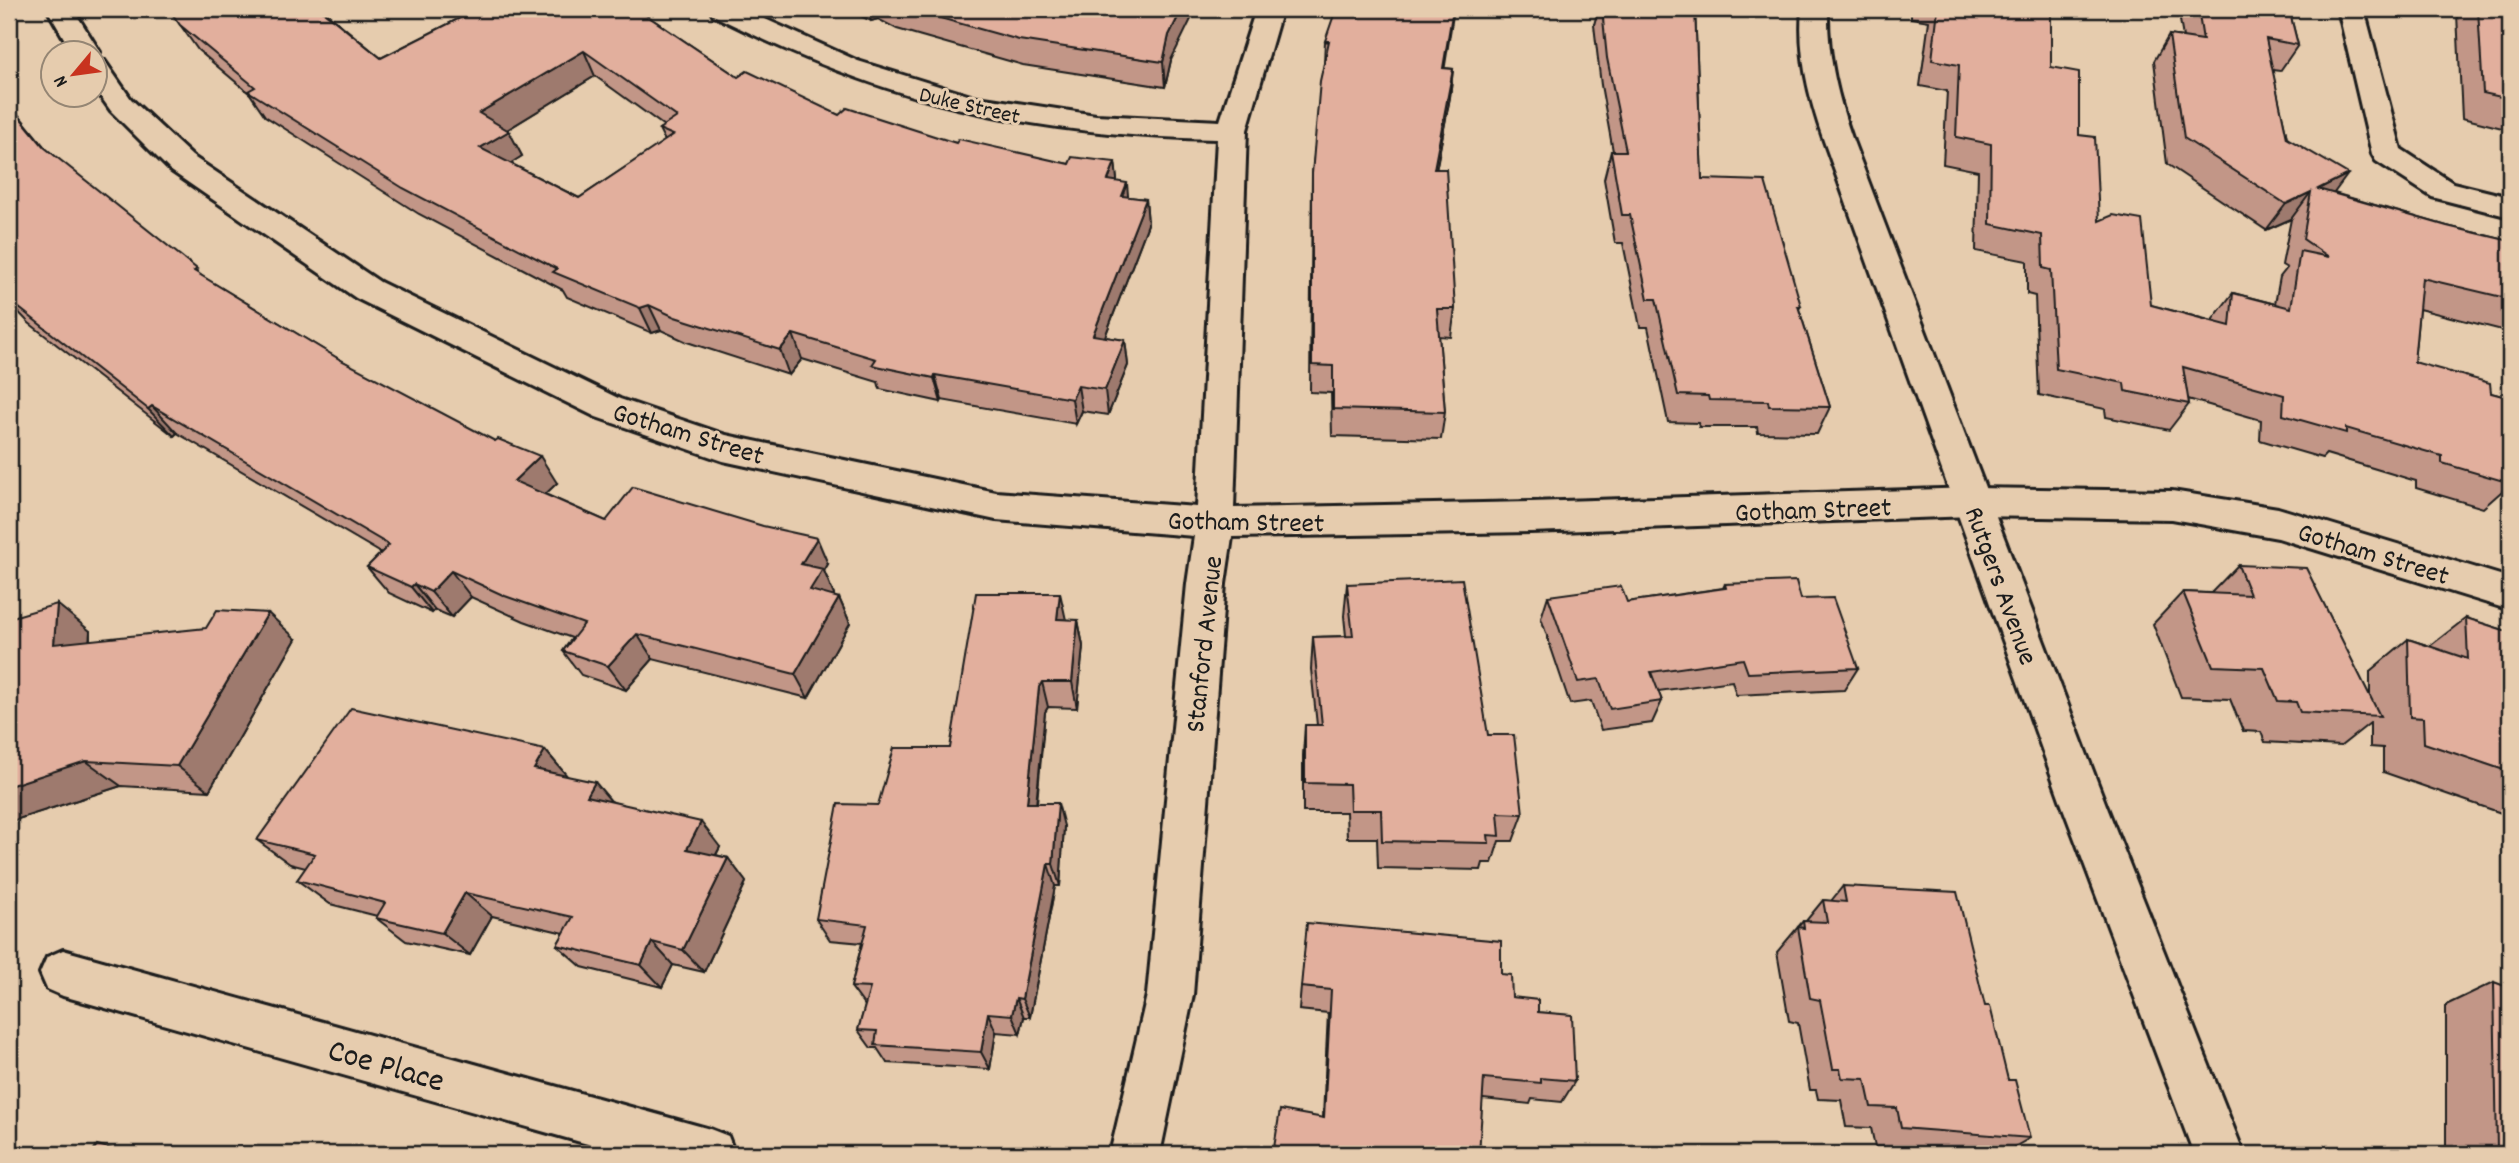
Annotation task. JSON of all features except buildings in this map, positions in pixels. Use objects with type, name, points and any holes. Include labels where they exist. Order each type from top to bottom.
[{"type":"street","points":[[60,9],[78,38]]},
{"type":"street","name":"Duke Street","points":[[723,9],[860,72],[959,103],[1089,126],[1232,131]]},
{"type":"street","name":"Stanford Avenue","points":[[1135,1154],[1170,995],[1206,584],[1215,523],[1232,131],[1269,9]]},
{"type":"street","name":"Rutgers Avenue","points":[[1815,9],[1812,38],[1826,104],[1916,358],[2219,1154]]},
{"type":"street","points":[[2351,9],[2387,154],[2444,190],[2510,207]]},
{"type":"street","name":"Gotham Street","points":[[108,86],[121,105],[181,163],[368,289],[608,408],[723,448],[996,506],[1215,523],[1531,517],[1972,502],[2172,505],[2278,523],[2510,594]]},
{"type":"street","name":"Coe Place","points":[[63,973],[710,1154]]}]
